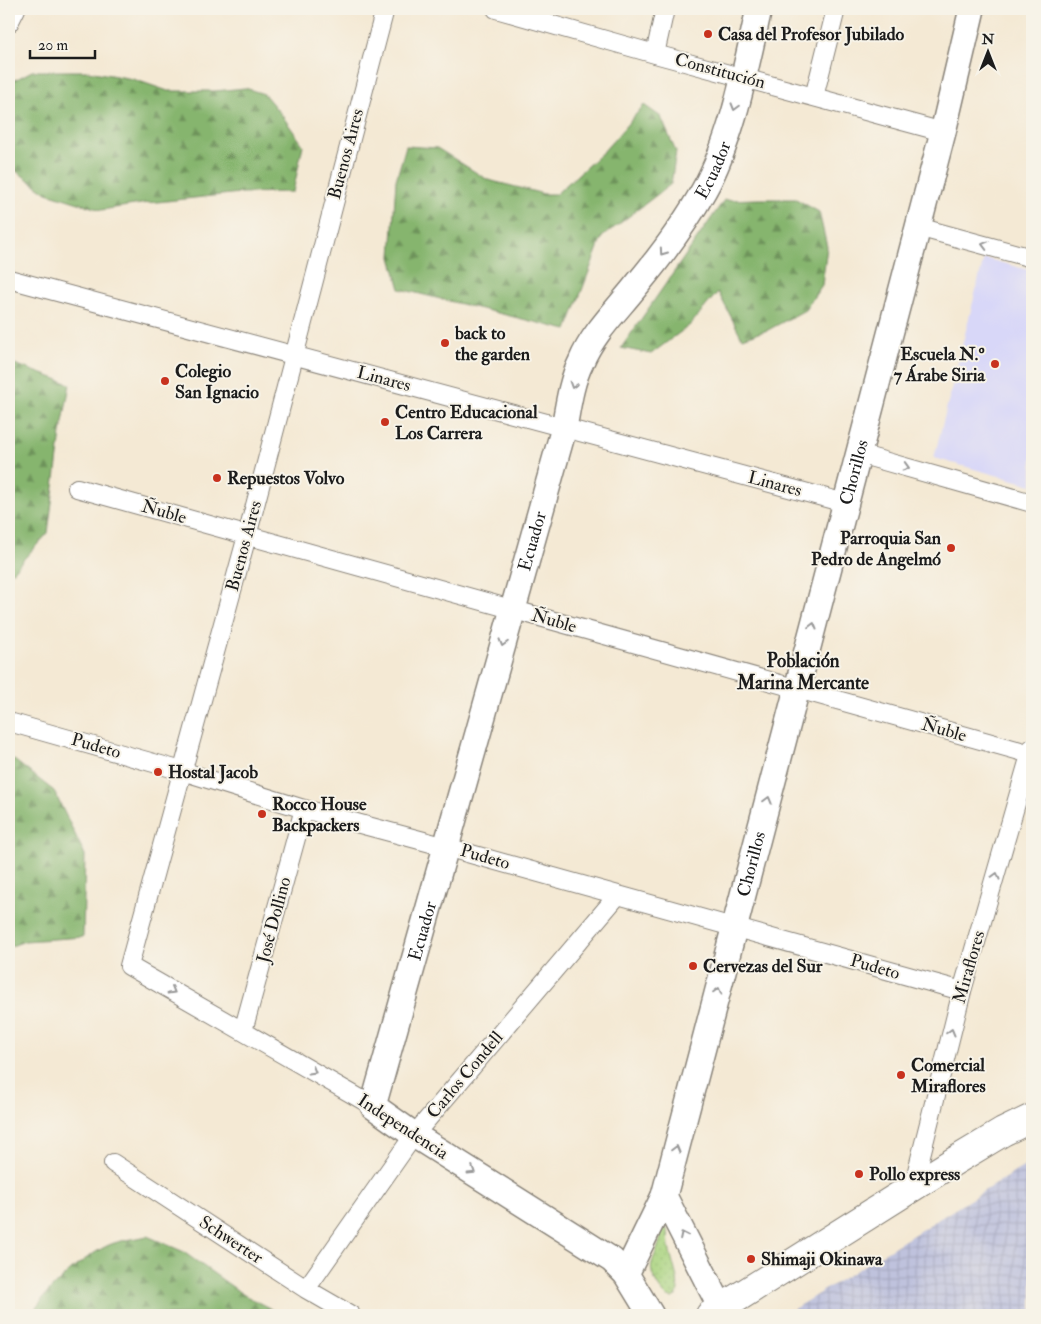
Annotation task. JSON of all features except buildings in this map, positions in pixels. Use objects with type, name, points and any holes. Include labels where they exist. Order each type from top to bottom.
[{"type":"main road","points":[[716,1312],[982,1144],[1032,1118]]},
{"type":"street","points":[[9,23],[16,9]]},
{"type":"street","name":"Buenos Aires","points":[[129,966],[247,536],[385,9]]},
{"type":"street","name":"Constitución","points":[[496,9],[943,132]]},
{"type":"street","points":[[655,54],[665,9]]},
{"type":"street","name":"Ecuador","points":[[373,1106],[564,428],[570,394],[580,362],[592,340],[658,260],[704,189],[727,134],[743,78],[758,9]]},
{"type":"street","points":[[814,97],[836,9]]},
{"type":"street","name":"Chorillos","points":[[626,1274],[664,1196],[943,132],[972,9]]},
{"type":"street","points":[[918,227],[1032,258]]},
{"type":"street","name":"Linares","points":[[9,279],[845,503]]},
{"type":"street","points":[[859,454],[1032,503]]},
{"type":"street","name":"Ñuble","points":[[77,488],[797,689],[1032,751]]},
{"type":"street","name":"Pudeto","points":[[9,722],[182,771],[304,809],[618,894],[962,991]]},
{"type":"street","name":"Miraflores","points":[[913,1187],[962,991],[1032,751]]},
{"type":"street","name":"José Dollino","points":[[243,1031],[304,809]]},
{"type":"street","name":"Carlos Condell","points":[[306,1289],[414,1135],[618,894]]},
{"type":"street","name":"Independencia","points":[[129,966],[373,1106],[414,1135],[597,1249],[626,1274],[651,1315]]},
{"type":"street","name":"Schwerter","points":[[113,1163],[306,1289],[351,1315]]},
{"type":"street","points":[[664,1196],[716,1312]]},
{"type":"shaded area","name":"Escuela N.º 7 Árabe Siria","points":[[984,258],[1032,271],[1032,485],[934,458]]},
{"type":"shaded area","points":[[1032,1162],[1032,1315],[784,1315],[1013,1173]]},
{"type":"green space","points":[[32,71],[88,71],[133,79],[168,91],[215,91],[245,88],[264,94],[303,145],[293,192],[240,193],[101,210],[47,193],[9,166],[9,83]]},
{"type":"green space","points":[[644,105],[661,117],[676,152],[671,184],[602,237],[567,330],[400,289],[391,257],[396,180],[406,146],[437,148],[488,180],[544,194],[556,194],[604,151]]},
{"type":"green space","points":[[796,199],[819,212],[827,247],[822,285],[805,310],[768,330],[742,338],[718,292],[690,325],[651,354],[621,348],[724,200]]},
{"type":"green space","points":[[9,362],[70,384],[61,433],[48,533],[9,575]]},
{"type":"green space","points":[[9,756],[54,791],[85,855],[83,937],[25,941],[9,947]]},
{"type":"green space","points":[[663,1225],[668,1231],[669,1248],[677,1278],[678,1291],[676,1296],[672,1298],[664,1294],[660,1289],[651,1269]]},
{"type":"green space","points":[[147,1236],[182,1251],[244,1295],[283,1315],[33,1315],[54,1285],[77,1265],[113,1243]]},
{"type":"place","name":"Casa del Profesor Jubilado","points":[[708,34]]},
{"type":"place","name":"back to the garden","points":[[445,343]]},
{"type":"place","name":"Escuela N.º 7 Árabe Siria","points":[[995,364]]},
{"type":"place","name":"Colegio San Ignacio","points":[[165,381]]},
{"type":"place","name":"Centro Educacional Los Carrera","points":[[385,422]]},
{"type":"place","name":"Repuestos Volvo","points":[[217,478]]},
{"type":"place","name":"Parroquia San Pedro de Angelmó","points":[[951,548]]},
{"type":"place","name":"Hostal Jacob","points":[[158,772]]},
{"type":"place","name":"Rocco House Backpackers","points":[[262,814]]},
{"type":"place","name":"Cervezas del Sur","points":[[693,966]]},
{"type":"place","name":"Comercial Miraflores","points":[[901,1075]]},
{"type":"place","name":"Pollo express","points":[[859,1174]]},
{"type":"place","name":"Shimaji Okinawa","points":[[751,1259]]},
{"type":"district","name":"Población Marina Mercante","points":[[803,672]]}]
